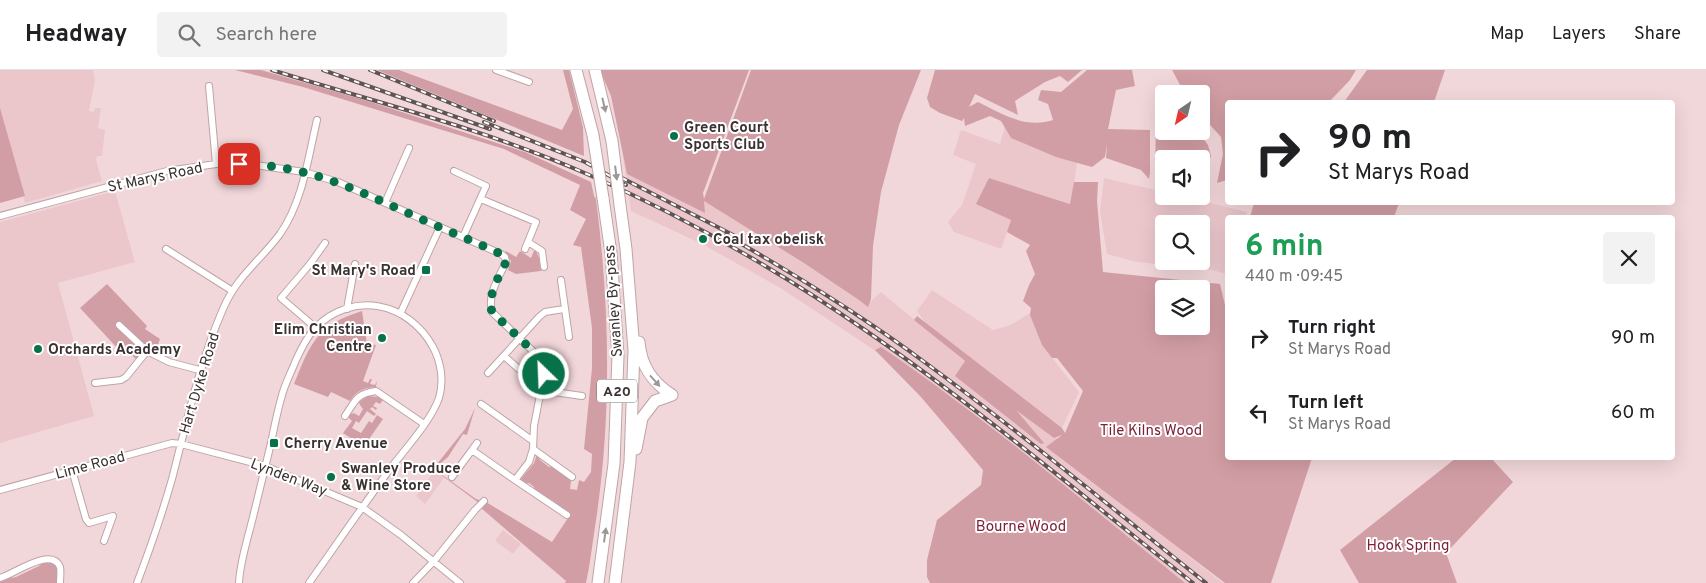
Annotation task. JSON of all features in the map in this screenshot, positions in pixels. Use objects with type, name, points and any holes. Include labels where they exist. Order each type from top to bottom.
[{"type":"highway","name":"Swanley By-pass","points":[[576,70],[592,130],[611,252],[618,356],[614,464],[598,583]]},
{"type":"highway","name":"A20","points":[[595,70],[612,141],[621,211]]},
{"type":"highway","name":"Swanley By-pass","points":[[615,583],[630,462],[634,350],[621,211]]},
{"type":"highway","points":[[621,211],[629,236],[640,353],[652,380],[672,395],[655,401],[642,418],[622,525]]},
{"type":"street","points":[[496,70],[529,82]]},
{"type":"street","points":[[209,86],[216,164]]},
{"type":"street","name":"Hart Dyke Road","points":[[137,583],[156,532],[199,370],[232,290],[242,276],[280,234],[288,221],[296,204],[317,120]]},
{"type":"street","points":[[385,203],[409,148]]},
{"type":"street","name":"St Marys Road","points":[[0,216],[167,171],[216,164],[266,166],[304,172],[338,182],[505,257],[506,262],[490,297],[490,304],[494,315],[543,362],[544,374],[529,462],[515,480]]},
{"type":"street","points":[[454,171],[486,186],[463,237]]},
{"type":"street","points":[[481,199],[536,222],[526,246],[542,251],[544,267]]},
{"type":"street","points":[[400,312],[440,227]]},
{"type":"street","points":[[316,328],[281,298],[310,264],[325,242]]},
{"type":"street","points":[[166,249],[232,290]]},
{"type":"street","points":[[347,309],[355,264]]},
{"type":"street","points":[[561,280],[568,337]]},
{"type":"street","points":[[239,583],[281,398],[300,352],[316,328],[330,317],[347,309],[371,305],[400,312],[419,326],[435,351],[440,367],[439,396],[431,414],[362,507],[309,583]]},
{"type":"street","points":[[488,373],[539,317],[545,312],[564,309]]},
{"type":"street","points":[[119,325],[148,351],[170,362],[199,370]]},
{"type":"street","points":[[95,383],[121,380],[126,377],[148,351]]},
{"type":"street","points":[[504,356],[520,370]]},
{"type":"street","points":[[541,390],[582,396]]},
{"type":"street","points":[[345,416],[357,398],[364,393],[376,391],[424,424]]},
{"type":"street","points":[[481,404],[572,477]]},
{"type":"street","points":[[452,477],[478,443]]},
{"type":"street","name":"Lime Road","points":[[0,490],[172,444],[180,444]]},
{"type":"street","name":"Lynden Way","points":[[180,444],[265,466],[362,507],[460,583]]},
{"type":"street","points":[[472,450],[567,515]]},
{"type":"street","points":[[72,470],[86,519],[89,523],[112,516],[104,541]]},
{"type":"street","points":[[413,583],[484,501]]},
{"type":"street","points":[[0,578],[38,560],[50,558],[56,561],[60,567],[60,583]]},
{"type":"shaded area","points":[[0,70],[93,70],[95,81],[89,111],[94,112],[95,108],[101,108],[98,128],[105,130],[102,156],[97,156],[96,160],[102,181],[25,203],[0,109]]},
{"type":"shaded area","points":[[1006,123],[1078,157],[1071,204],[989,178],[1011,221],[1001,249],[954,232],[948,222],[962,205],[976,164],[953,155],[961,130],[1000,144]]},
{"type":"shaded area","points":[[623,157],[704,200],[870,302],[881,292],[1064,444],[1187,555],[1223,583],[1182,583],[1051,486],[874,350],[782,289],[704,245],[631,211]]},
{"type":"shaded area","points":[[1104,178],[1155,190],[1155,205],[1210,205],[1210,203],[1247,212],[1246,215],[1225,215],[1225,273],[1210,270],[1210,215],[1155,215],[1155,264],[1137,262],[1107,254],[1100,212]]},
{"type":"shaded area","name":"Orchards Academy","points":[[115,191],[135,262],[58,283],[94,416],[0,443],[0,222]]},
{"type":"shaded area","points":[[932,290],[993,330],[1011,325],[1030,313],[1042,345],[1079,392],[1062,428],[925,322],[917,311]]},
{"type":"shaded area","points":[[434,471],[444,478],[425,504],[416,496]]},
{"type":"shaded area","points":[[503,530],[521,544],[513,554],[495,541]]},
{"type":"green space","points":[[235,70],[261,70],[371,102],[525,152],[591,182],[596,199],[601,240],[607,363],[604,445],[586,583],[565,583],[566,581],[481,508],[483,506],[433,469],[465,429],[475,408],[467,435],[463,434],[448,457],[434,469],[476,499],[486,502],[552,542],[570,515],[561,507],[556,506],[555,502],[545,496],[541,497],[534,487],[529,483],[525,484],[521,479],[534,463],[537,454],[540,460],[549,467],[553,466],[569,478],[571,481],[570,489],[577,490],[579,480],[584,482],[591,472],[592,454],[584,449],[592,368],[592,328],[581,247],[573,245],[586,219],[570,210],[580,185],[504,149],[303,87]]},
{"type":"green space","points":[[377,70],[399,70],[562,130],[573,109],[563,70],[569,70],[583,127],[584,156]]},
{"type":"green space","points":[[600,70],[749,70],[703,193],[704,199],[751,70],[921,70],[899,125],[881,192],[873,246],[871,299],[868,307],[804,263],[704,201],[705,213],[627,174],[611,96]]},
{"type":"green space","points":[[935,70],[1082,70],[1068,82],[1060,76],[1045,82],[1015,101],[1018,115],[975,94],[969,107],[978,102],[1014,119],[1033,123],[1053,120],[1048,104],[1038,100],[1041,90],[1061,92],[1087,70],[1132,70],[1135,86],[1116,90],[1108,129],[1150,130],[1149,179],[1141,170],[1106,158],[1107,144],[1105,157],[1092,167],[1056,157],[1011,138],[1001,121],[990,116],[965,126],[964,118],[962,121],[930,107],[927,98]]},
{"type":"green space","points":[[1172,70],[1356,70],[1350,80],[1331,100],[1225,100],[1225,181],[1217,183],[1223,154],[1221,137],[1210,125],[1210,85],[1180,85]]},
{"type":"green space","points":[[1367,70],[1445,70],[1435,100],[1345,100]]},
{"type":"green space","points":[[0,108],[25,196],[0,203]]},
{"type":"green space","points":[[1156,140],[1204,140],[1209,150],[1156,150]]},
{"type":"green space","name":"Tile Kilns Wood","points":[[989,178],[1070,204],[1074,182],[1098,182],[1097,201],[1103,272],[1181,280],[1155,280],[1155,335],[1210,335],[1210,283],[1220,284],[1225,305],[1225,460],[1311,460],[1271,583],[1225,583],[1046,447],[1062,435],[1054,438],[1016,410],[1044,443],[1041,444],[955,376],[965,361],[914,320],[917,316],[1062,428],[1065,433],[1083,391],[1057,358],[1052,358],[1042,345],[1030,315],[1031,308],[1023,301],[1035,274],[1026,251],[1030,245],[1007,232],[1011,220],[976,204]]},
{"type":"green space","points":[[1253,205],[1398,205],[1395,215],[1251,215]]},
{"type":"green space","points":[[506,251],[516,257],[520,251],[531,258],[534,251],[536,251],[541,271],[516,274],[508,270],[511,261],[505,253]]},
{"type":"green space","points":[[107,284],[147,326],[145,329],[160,339],[155,353],[147,348],[137,360],[124,348],[120,351],[80,308]]},
{"type":"green space","points":[[362,311],[367,344],[376,345],[363,381],[368,383],[372,379],[370,384],[375,385],[377,381],[376,387],[361,390],[350,401],[331,392],[328,397],[294,384],[311,346],[325,329],[347,316]]},
{"type":"green space","name":"Bourne Wood","points":[[881,347],[997,432],[1185,583],[930,583],[927,577],[927,560],[937,520],[981,485],[983,470],[921,397],[875,350]]},
{"type":"green space","points":[[368,396],[378,397],[383,400],[380,404],[376,402],[373,406],[377,408],[376,410],[372,407],[370,409],[376,414],[374,416],[367,411],[359,423],[356,421],[352,428],[361,433],[369,421],[372,423],[377,415],[383,419],[365,445],[357,439],[352,447],[348,445],[352,439],[343,433],[352,421],[348,417],[354,413],[359,416],[363,409],[359,402]]},
{"type":"green space","name":"Hook Spring","points":[[1453,460],[1493,460],[1513,482],[1446,553],[1457,583],[1359,583],[1340,550]]},
{"type":"green space","points":[[44,561],[54,563],[57,567],[57,583],[0,583],[0,580],[16,577],[39,566]]},
{"type":"railway","points":[[272,70],[470,130],[549,158],[658,207],[763,264],[862,328],[947,389],[1193,583]]},
{"type":"railway","points":[[323,70],[490,129]]},
{"type":"railway","points":[[370,70],[494,121]]},
{"type":"railway","points":[[484,122],[585,162],[626,185]]},
{"type":"railway","points":[[622,178],[735,236]]},
{"type":"railway","points":[[726,235],[827,295],[900,344],[1030,443],[1206,583]]},
{"type":"place","name":"Green Court Sports Club","points":[[674,136]]},
{"type":"place","name":"Coal tax obelisk","points":[[703,239]]},
{"type":"place","name":"St Mary's Road","points":[[426,270]]},
{"type":"place","name":"Elim Christian Centre","points":[[382,338]]},
{"type":"place","name":"Orchards Academy","points":[[38,349]]},
{"type":"place","name":"Cherry Avenue","points":[[274,443]]},
{"type":"place","name":"Swanley Produce & Wine Store","points":[[331,477]]},
{"type":"route","points":[[239,164],[285,168],[318,175],[338,182],[501,254],[505,257],[506,262],[490,297],[492,312],[538,356],[543,362],[544,374]]}]
